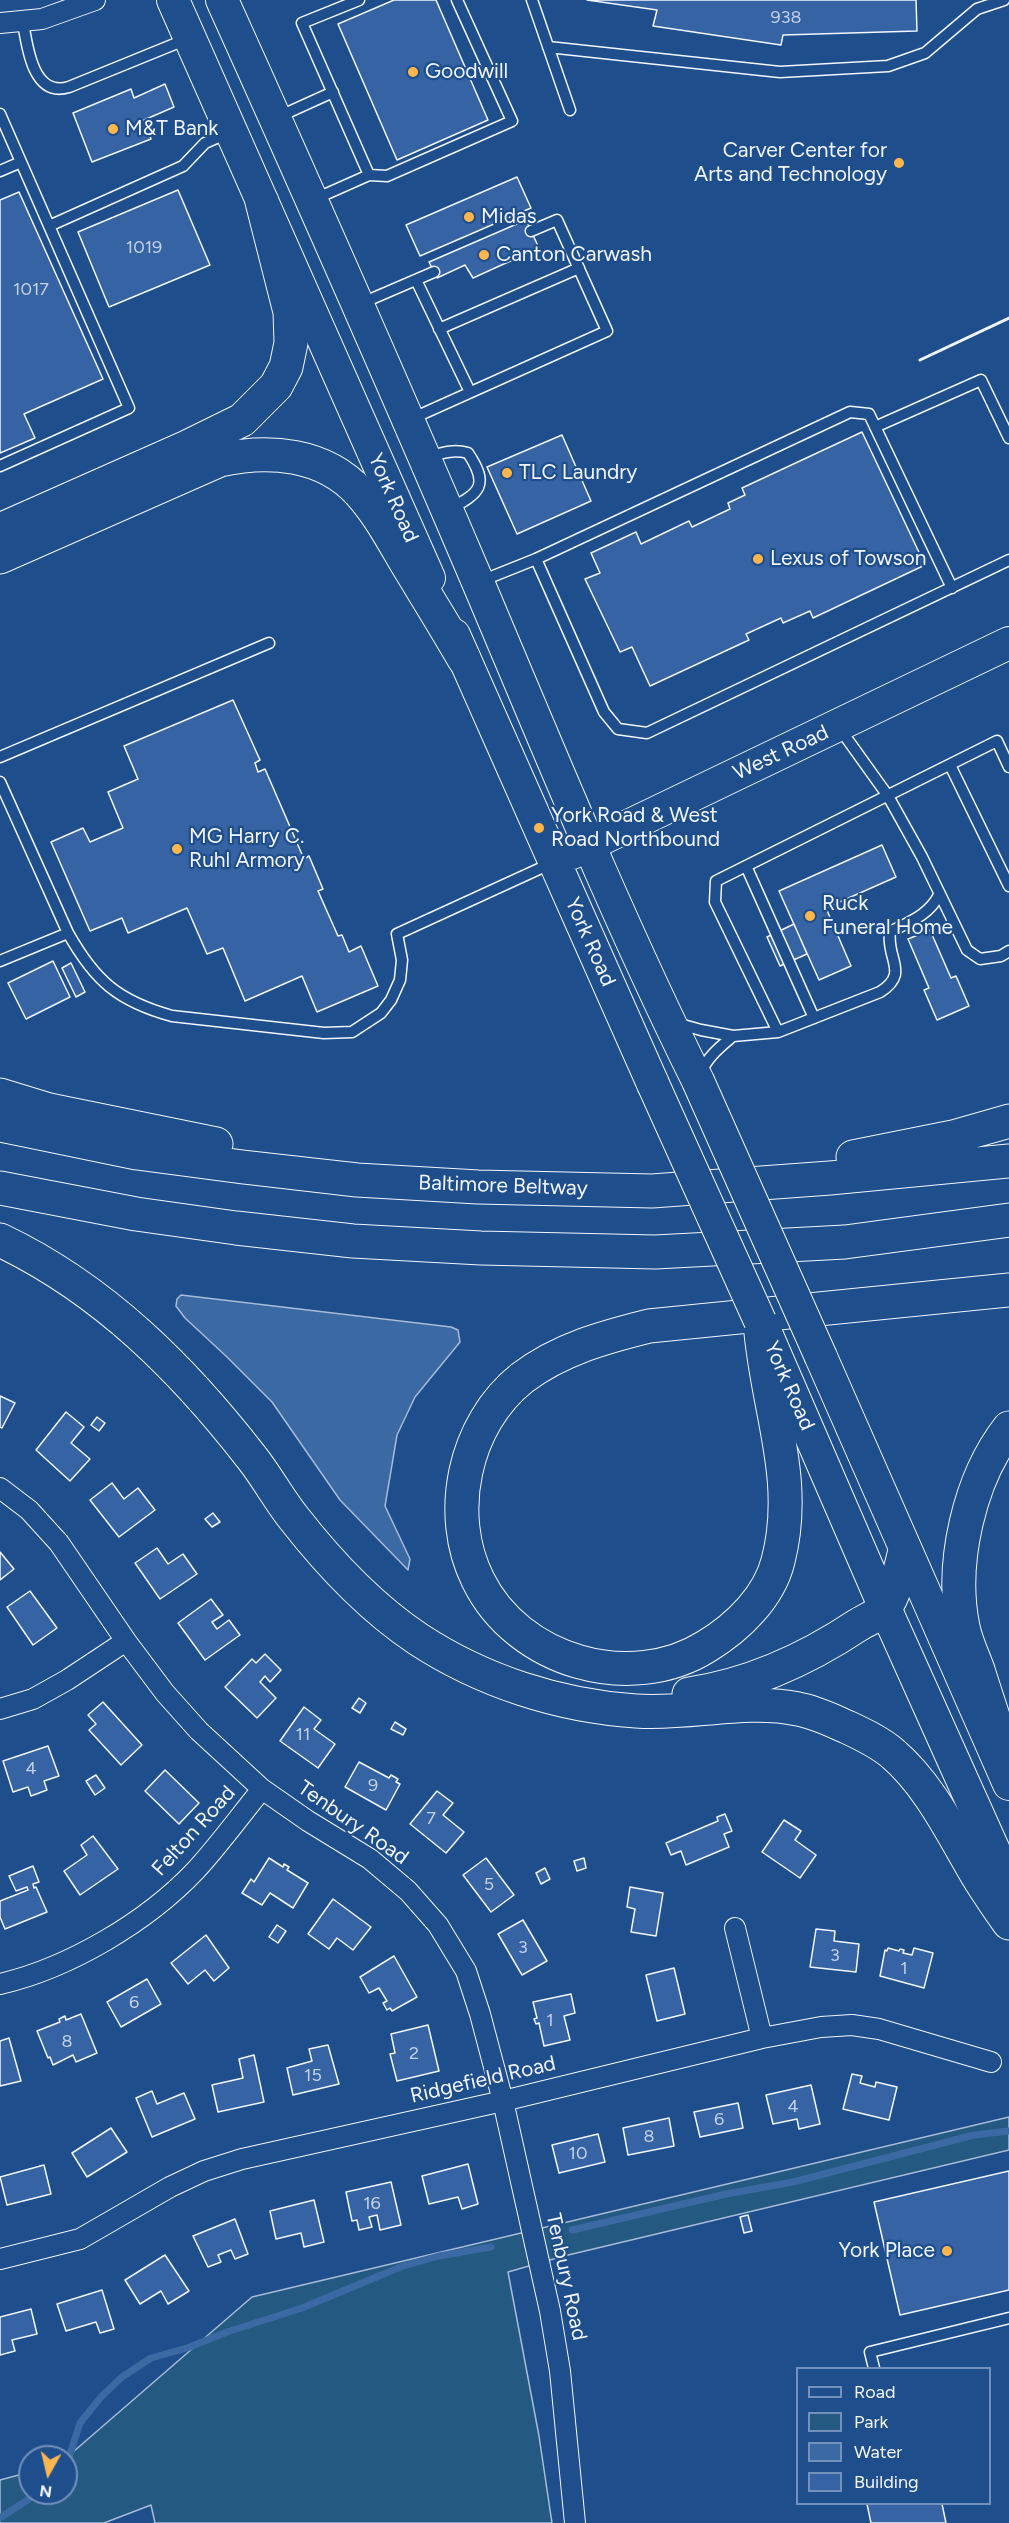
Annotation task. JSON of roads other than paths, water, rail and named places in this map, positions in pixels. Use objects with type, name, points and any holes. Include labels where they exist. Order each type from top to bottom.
[{"type":"highway","points":[[0,530],[187,447],[242,420],[276,386],[286,367],[291,343],[290,312],[262,202]]},
{"type":"highway","points":[[0,557],[219,460],[247,454],[272,453],[294,456],[339,476],[358,490],[378,514],[464,659]]},
{"type":"highway","points":[[0,1095],[49,1110],[244,1151],[478,1187]]},
{"type":"highway","points":[[652,1191],[893,1150],[953,1137],[1009,1120]]},
{"type":"highway","name":"Baltimore Beltway","points":[[0,1125],[137,1153],[243,1167],[357,1180],[478,1187],[652,1191],[842,1178],[1009,1161]]},
{"type":"highway","points":[[0,1188],[136,1214],[236,1228],[353,1241],[481,1248],[667,1252],[846,1242],[1009,1220]]},
{"type":"highway","points":[[0,1240],[76,1284],[161,1352],[204,1397],[255,1462],[291,1515],[329,1560],[372,1602],[415,1637],[461,1666],[501,1683],[562,1700],[637,1711],[769,1706],[799,1709],[863,1734],[892,1753],[913,1775],[935,1805],[1009,1923]]},
{"type":"highway","points":[[760,1321],[770,1358],[787,1489],[785,1530],[778,1564],[764,1591],[743,1619],[720,1638],[696,1653],[664,1665],[639,1669],[601,1667],[571,1660],[546,1649],[523,1634],[496,1607],[478,1580],[467,1547],[462,1520],[467,1463],[478,1433],[496,1404],[522,1378],[562,1354],[605,1337],[649,1326],[1009,1290]]},
{"type":"highway","points":[[1009,1428],[999,1441],[980,1478],[968,1517],[960,1583],[963,1627],[1009,1766]]},
{"type":"highway","points":[[562,1700],[637,1701],[693,1693],[744,1681],[789,1665],[829,1645],[885,1608],[895,1585],[905,1551]]},
{"type":"main road","name":"York Road","points":[[173,0],[554,862],[760,1321]]},
{"type":"main road","name":"York Road","points":[[222,0],[358,305],[590,845],[668,1020],[699,1081],[1009,1784]]},
{"type":"main road","points":[[362,427],[396,467],[441,566],[458,579],[478,583]]},
{"type":"main road","name":"West Road","points":[[554,862],[1009,643]]},
{"type":"main road","name":"York Road","points":[[770,1358],[1009,1884]]},
{"type":"street","points":[[0,23],[22,22],[60,14],[95,0]]},
{"type":"street","name":"Tenbury Road","points":[[0,1488],[28,1510],[59,1543],[126,1641],[165,1693],[199,1731],[262,1789],[308,1821],[370,1859],[408,1891],[438,1925],[466,1971],[503,2101],[550,2311],[560,2371],[575,2523]]},
{"type":"street","points":[[0,1709],[33,1699],[67,1680],[126,1641]]},
{"type":"street","name":"Felton Road","points":[[0,1984],[59,1964],[112,1937],[157,1906],[195,1870],[262,1789]]},
{"type":"street","points":[[735,1928],[762,2038]]},
{"type":"street","name":"Ridgefield Road","points":[[0,2259],[80,2239],[170,2187],[204,2171],[242,2159],[503,2101],[762,2038],[821,2027],[852,2025],[879,2029],[991,2062]]},
{"type":"lane","points":[[358,0],[302,23],[369,175]]},
{"type":"lane","points":[[312,201],[369,175],[387,176],[512,121],[457,0]]},
{"type":"lane","points":[[532,0],[570,110]]},
{"type":"lane","points":[[548,47],[780,72],[888,66],[925,53],[977,9],[1004,0]]},
{"type":"lane","points":[[22,22],[27,48],[40,79],[44,84],[56,88],[69,87],[190,38]]},
{"type":"lane","points":[[275,118],[333,92]]},
{"type":"lane","points":[[0,114],[129,408],[0,466]]},
{"type":"lane","points":[[49,226],[183,166],[206,143],[231,131]]},
{"type":"lane","points":[[0,171],[21,162]]},
{"type":"lane","points":[[408,420],[607,331],[557,220],[531,231]]},
{"type":"lane","points":[[440,329],[579,268]]},
{"type":"lane","points":[[358,305],[434,272]]},
{"type":"lane","points":[[416,280],[470,392]]},
{"type":"lane","points":[[875,427],[981,380],[1009,438]]},
{"type":"lane","points":[[478,583],[536,559],[850,412],[869,414],[952,588]]},
{"type":"lane","points":[[424,458],[447,451],[459,451],[468,453],[474,462],[480,477],[479,487],[474,496],[447,511]]},
{"type":"lane","points":[[536,559],[604,712],[618,729],[647,733],[1009,560]]},
{"type":"lane","points":[[0,757],[269,643]]},
{"type":"lane","points":[[838,726],[888,796],[922,857],[967,950],[980,959],[1001,956],[1009,951]]},
{"type":"lane","points":[[778,1032],[716,902],[716,881],[997,741],[1009,767]]},
{"type":"lane","points":[[950,765],[1009,886]]},
{"type":"lane","points":[[0,782],[68,933],[80,954],[105,983],[124,999],[172,1016],[324,1033],[351,1032],[381,1013],[391,1000],[400,980],[402,960],[397,934],[554,862]]},
{"type":"lane","points":[[746,866],[814,1018]]},
{"type":"lane","points":[[668,1020],[700,1030],[734,1036],[778,1032],[880,992],[891,986],[896,976],[896,966],[889,944],[890,932],[924,914],[934,905],[939,895]]},
{"type":"lane","points":[[0,961],[68,933]]},
{"type":"lane","points":[[699,1081],[703,1067],[718,1049],[734,1036]]},
{"type":"lane","points":[[874,2367],[870,2352],[1009,2318]]},
{"type":"water","points":[[181,1295],[451,1327],[458,1330],[460,1342],[415,1397],[397,1435],[385,1506],[410,1559],[408,1570],[340,1500],[272,1402],[185,1318],[176,1306],[177,1299]]},
{"type":"waterway","points":[[572,2230],[726,2194],[793,2182],[974,2135],[1009,2131]]},
{"type":"waterway","points":[[73,2445],[80,2423],[101,2397],[122,2377],[151,2358],[187,2348],[227,2332],[302,2308],[403,2266],[439,2256],[491,2247]]},
{"type":"waterway","points":[[0,2518],[20,2505]]},
{"type":"place","name":"Goodwill","points":[[413,72]]},
{"type":"place","name":"M&T Bank","points":[[113,129]]},
{"type":"place","name":"Carver Center for Arts and Technology","points":[[899,163]]},
{"type":"place","name":"Midas","points":[[469,217]]},
{"type":"place","name":"Canton Carwash","points":[[484,255]]},
{"type":"place","name":"TLC Laundry","points":[[507,473]]},
{"type":"place","name":"Lexus of Towson","points":[[758,559]]},
{"type":"place","name":"York Road & West Road Northbound","points":[[539,828]]},
{"type":"place","name":"MG Harry C. Ruhl Armory","points":[[177,849]]},
{"type":"place","name":"Ruck Funeral Home","points":[[810,916]]},
{"type":"place","name":"York Place","points":[[947,2251]]}]
